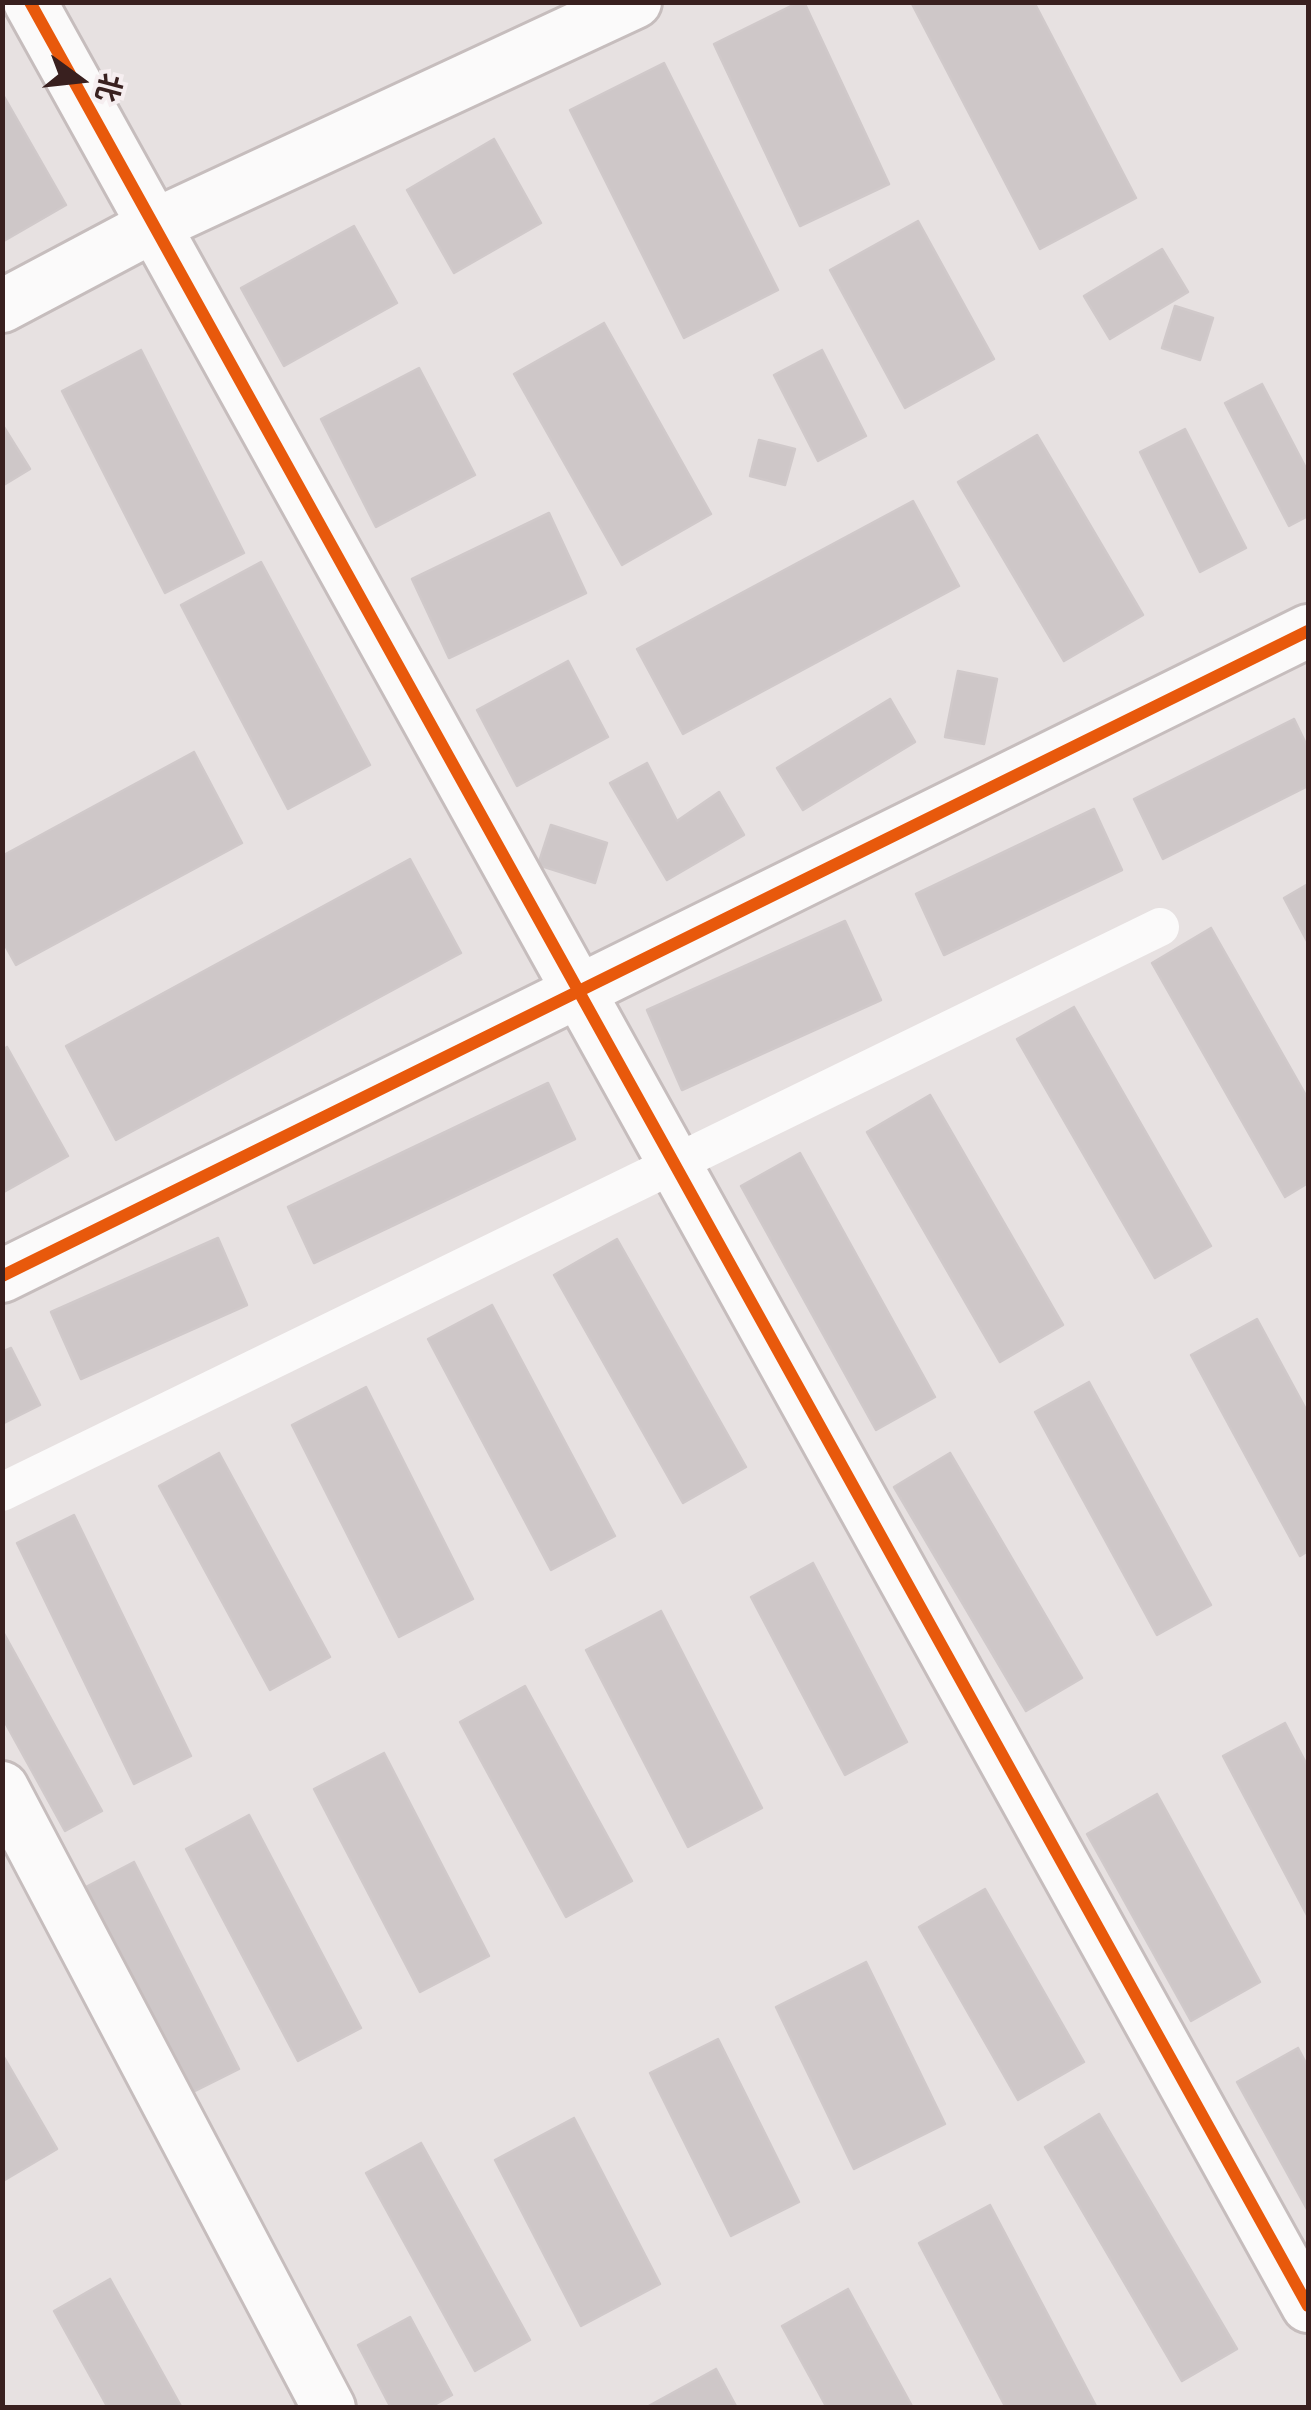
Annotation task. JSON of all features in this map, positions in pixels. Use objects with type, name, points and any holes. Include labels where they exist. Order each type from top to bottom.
[{"type":"street","points":[[30,2],[1308,2306]]},
{"type":"street","points":[[2,306],[153,226],[635,2]]},
{"type":"street","points":[[2,1276],[1308,631]]},
{"type":"street","points":[[2,1492],[1160,928]]},
{"type":"street","points":[[2,1788],[329,2408]]},
{"type":"building","points":[[804,2],[889,184],[800,226],[714,44]]},
{"type":"building","points":[[911,2],[1034,2],[1136,198],[1040,249]]},
{"type":"building","points":[[664,63],[778,290],[684,338],[570,110]]},
{"type":"building","points":[[2,93],[66,205],[2,242]]},
{"type":"building","points":[[494,139],[541,223],[454,273],[407,190]]},
{"type":"building","points":[[918,221],[994,359],[905,408],[830,270]]},
{"type":"building","points":[[354,226],[397,303],[284,366],[241,288]]},
{"type":"building","points":[[1162,249],[1188,292],[1110,339],[1084,296]]},
{"type":"building","points":[[1175,306],[1213,318],[1200,360],[1162,348]]},
{"type":"building","points":[[604,323],[711,514],[622,565],[514,374]]},
{"type":"building","points":[[141,350],[244,553],[165,593],[62,391]]},
{"type":"building","points":[[822,350],[866,436],[818,461],[774,375]]},
{"type":"building","points":[[419,368],[475,475],[376,527],[321,419]]},
{"type":"building","points":[[1262,384],[1308,472],[1308,516],[1289,526],[1225,403]]},
{"type":"building","points":[[2,424],[30,469],[2,486]]},
{"type":"building","points":[[1185,429],[1246,548],[1200,572],[1140,452]]},
{"type":"building","points":[[1037,435],[1143,615],[1064,661],[958,482]]},
{"type":"building","points":[[759,440],[795,449],[785,485],[750,476]]},
{"type":"building","points":[[913,501],[959,586],[683,734],[637,649]]},
{"type":"building","points":[[549,513],[586,593],[449,658],[412,579]]},
{"type":"building","points":[[261,562],[370,765],[288,809],[181,605]]},
{"type":"building","points":[[568,661],[608,737],[517,786],[477,710]]},
{"type":"building","points":[[958,671],[997,679],[984,744],[945,737]]},
{"type":"building","points":[[890,699],[915,742],[803,810],[777,768]]},
{"type":"building","points":[[1294,719],[1308,748],[1308,786],[1163,859],[1134,799]]},
{"type":"building","points":[[194,752],[242,843],[16,965],[2,940],[2,856]]},
{"type":"building","points":[[647,763],[677,821],[719,792],[744,835],[667,880],[610,783]]},
{"type":"building","points":[[1094,809],[1122,870],[944,955],[916,894]]},
{"type":"building","points":[[551,825],[607,843],[595,883],[538,865]]},
{"type":"building","points":[[410,859],[461,953],[116,1140],[66,1046]]},
{"type":"building","points":[[1308,884],[1308,943],[1284,898]]},
{"type":"building","points":[[845,921],[881,1000],[682,1090],[647,1010]]},
{"type":"building","points":[[1211,928],[1308,1099],[1308,1183],[1285,1197],[1152,963]]},
{"type":"building","points":[[1074,1007],[1211,1246],[1155,1278],[1017,1039]]},
{"type":"building","points":[[7,1047],[68,1156],[2,1193],[2,1050]]},
{"type":"building","points":[[548,1083],[575,1139],[314,1263],[288,1207]]},
{"type":"building","points":[[930,1095],[1063,1325],[1000,1362],[867,1132]]},
{"type":"building","points":[[800,1153],[935,1397],[876,1430],[741,1186]]},
{"type":"building","points":[[218,1238],[247,1305],[81,1379],[51,1312]]},
{"type":"building","points":[[617,1239],[746,1467],[683,1503],[554,1275]]},
{"type":"building","points":[[492,1305],[615,1536],[551,1570],[428,1339]]},
{"type":"building","points":[[1257,1319],[1308,1413],[1308,1551],[1300,1556],[1191,1355]]},
{"type":"building","points":[[11,1348],[40,1405],[2,1424],[2,1352]]},
{"type":"building","points":[[1089,1382],[1211,1605],[1157,1635],[1035,1412]]},
{"type":"building","points":[[366,1387],[473,1599],[399,1637],[292,1425]]},
{"type":"building","points":[[219,1453],[330,1657],[270,1690],[159,1486]]},
{"type":"building","points":[[950,1453],[1082,1678],[1026,1711],[894,1487]]},
{"type":"building","points":[[74,1515],[191,1756],[134,1784],[17,1543]]},
{"type":"building","points":[[813,1563],[907,1742],[845,1775],[751,1597]]},
{"type":"building","points":[[661,1611],[762,1808],[688,1847],[586,1650]]},
{"type":"building","points":[[2,1630],[102,1811],[65,1831],[2,1717]]},
{"type":"building","points":[[525,1686],[632,1881],[566,1917],[460,1722]]},
{"type":"building","points":[[1285,1723],[1308,1767],[1308,1917],[1223,1756]]},
{"type":"building","points":[[384,1753],[489,1956],[420,1992],[314,1789]]},
{"type":"building","points":[[1157,1794],[1260,1982],[1191,2021],[1087,1834]]},
{"type":"building","points":[[249,1815],[361,2028],[298,2061],[186,1849]]},
{"type":"building","points":[[134,1862],[239,2069],[189,2094],[84,1888]]},
{"type":"building","points":[[985,1889],[1084,2062],[1018,2100],[919,1927]]},
{"type":"building","points":[[866,1962],[945,2124],[854,2169],[776,2007]]},
{"type":"building","points":[[718,2039],[799,2202],[731,2236],[650,2073]]},
{"type":"building","points":[[1298,2048],[1308,2067],[1308,2211],[1237,2082]]},
{"type":"building","points":[[2,2054],[57,2149],[3,2181],[2,2181]]},
{"type":"building","points":[[1099,2114],[1237,2349],[1182,2381],[1045,2147]]},
{"type":"building","points":[[574,2118],[660,2284],[581,2326],[495,2160]]},
{"type":"building","points":[[421,2143],[530,2340],[475,2371],[366,2173]]},
{"type":"building","points":[[990,2205],[1097,2408],[1006,2408],[919,2243]]},
{"type":"building","points":[[110,2279],[182,2408],[108,2408],[54,2311]]},
{"type":"building","points":[[848,2289],[913,2408],[827,2408],[782,2326]]},
{"type":"building","points":[[410,2317],[452,2395],[429,2408],[391,2408],[358,2345]]},
{"type":"building","points":[[716,2369],[737,2408],[645,2408]]},
{"type":"cycle path","points":[[30,2],[1308,2306]]},
{"type":"cycle path","points":[[2,1276],[1308,631]]}]
